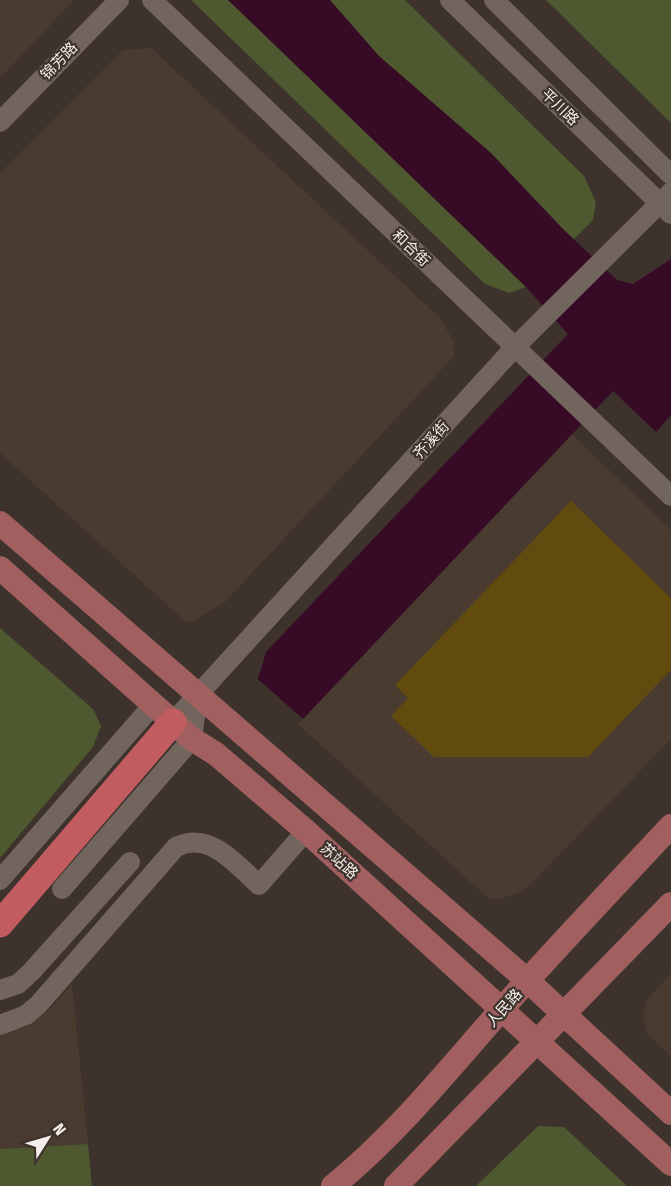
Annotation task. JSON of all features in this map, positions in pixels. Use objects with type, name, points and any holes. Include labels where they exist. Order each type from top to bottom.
[{"type":"highway","points":[[0,924],[173,722]]},
{"type":"main road","points":[[0,523],[528,981],[671,1113]]},
{"type":"main road","name":"苏站路","points":[[0,568],[173,722],[216,754],[306,831],[671,1164]]},
{"type":"main road","name":"人民路","points":[[333,1186],[358,1166],[442,1078],[501,1010],[671,826]]},
{"type":"main road","points":[[396,1186],[671,904]]},
{"type":"street","name":"锦芳路","points":[[0,122],[119,0]]},
{"type":"street","name":"和合街","points":[[152,0],[671,496]]},
{"type":"street","name":"平川路","points":[[450,0],[667,203]]},
{"type":"street","name":"平川路","points":[[494,0],[671,175]]},
{"type":"street","name":"齐溪街","points":[[173,722],[515,347],[620,241],[667,203]]},
{"type":"street","points":[[0,880],[173,722]]},
{"type":"street","points":[[62,890],[173,722]]},
{"type":"street","points":[[0,1025],[26,1015],[38,1005],[176,847],[188,841],[201,841],[225,855],[259,885],[306,831]]},
{"type":"street","points":[[0,990],[18,984],[32,972],[130,862]]},
{"type":"shaded area","points":[[0,0],[74,0],[0,78]]},
{"type":"shaded area","points":[[228,0],[330,0],[379,56],[491,153],[564,230],[617,280],[633,284],[671,259],[671,415],[656,432],[613,391],[303,719],[258,679],[266,652],[568,334],[526,287]]},
{"type":"shaded area","points":[[151,48],[440,318],[454,342],[454,356],[444,367],[225,602],[194,621],[185,621],[0,453],[0,173],[123,50]]},
{"type":"shaded area","points":[[572,434],[671,530],[671,739],[535,880],[521,892],[498,900],[488,898],[298,724]]},
{"type":"shaded area","points":[[671,973],[671,1056],[647,1034],[643,1017],[647,1000]]},
{"type":"shaded area","points":[[72,984],[88,1144],[0,1149],[0,1032],[26,1027],[47,1012]]},
{"type":"green space","points":[[191,0],[405,0],[584,176],[596,202],[593,220],[526,287],[509,293],[485,284]]},
{"type":"green space","points":[[546,0],[671,0],[671,123]]},
{"type":"green space","points":[[0,628],[93,709],[101,726],[93,747],[0,858]]},
{"type":"green space","points":[[538,1126],[564,1127],[627,1186],[476,1186]]},
{"type":"green space","points":[[88,1144],[92,1186],[0,1186],[0,1149]]},
{"type":"building","points":[[571,501],[671,598],[671,670],[588,757],[434,757],[391,716],[408,698],[395,685]]}]
